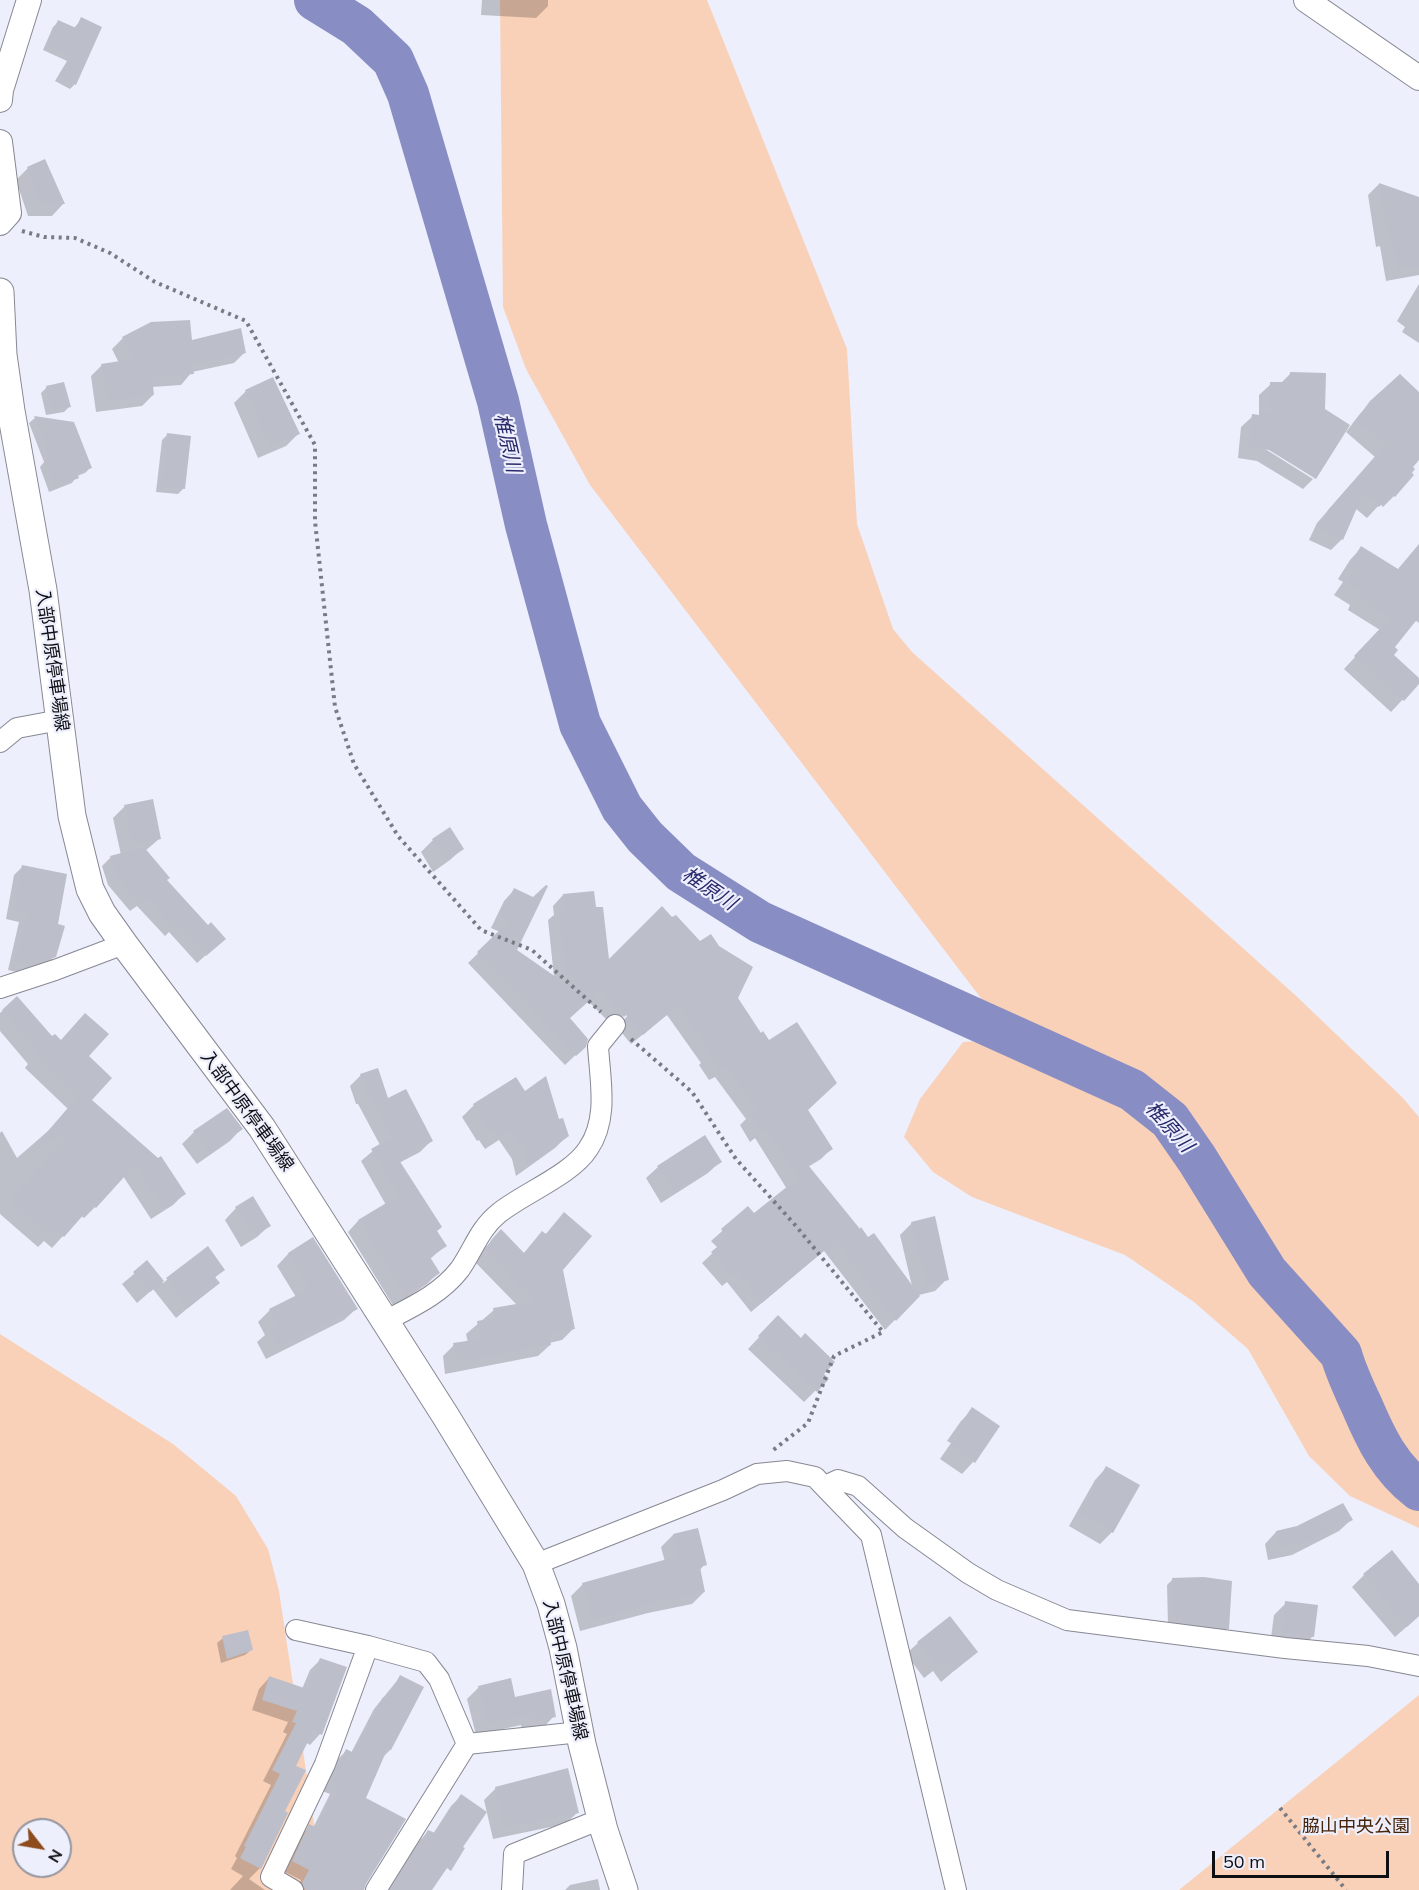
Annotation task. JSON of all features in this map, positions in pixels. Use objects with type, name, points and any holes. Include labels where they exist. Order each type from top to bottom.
[{"type":"main road","name":"入部中原停車場線","points":[[0,292],[3,355],[9,400],[43,590],[72,816],[90,889],[102,912],[124,944],[262,1128],[501,1504],[536,1564],[551,1604],[563,1648],[601,1820],[624,1890]]},
{"type":"street","points":[[0,100],[1,90],[29,0]]},
{"type":"street","points":[[1306,0],[1419,78]]},
{"type":"street","points":[[0,142],[9,213],[1,223]]},
{"type":"street","points":[[0,742],[17,728],[60,720]]},
{"type":"street","points":[[0,988],[124,944]]},
{"type":"street","points":[[385,1321],[432,1296],[459,1269],[482,1229],[500,1212],[577,1162],[589,1149],[599,1126],[602,1109],[598,1046],[615,1025]]},
{"type":"street","points":[[536,1564],[723,1490],[757,1474],[787,1471],[815,1477],[871,1535],[956,1890]]},
{"type":"street","points":[[825,1486],[838,1480],[858,1486],[905,1528],[968,1573],[997,1590],[1067,1620],[1285,1648],[1368,1656],[1419,1666]]},
{"type":"street","points":[[296,1630],[426,1662],[439,1679],[466,1744]]},
{"type":"street","points":[[293,1890],[272,1877],[325,1764],[368,1646]]},
{"type":"street","points":[[466,1744],[580,1732]]},
{"type":"street","points":[[376,1890],[466,1744]]},
{"type":"street","points":[[512,1890],[514,1854],[601,1820]]},
{"type":"path","points":[[1,223],[44,237],[75,238],[110,253],[155,282],[246,321],[315,445],[315,521],[335,707],[354,764],[398,836],[481,930],[532,950],[692,1092],[736,1159],[796,1226],[883,1332],[834,1356],[808,1423],[760,1459],[757,1474]]},
{"type":"path","points":[[1280,1808],[1346,1890]]},
{"type":"green space","points":[[500,0],[707,0],[847,349],[857,524],[893,629],[912,652],[1293,993],[1402,1097],[1419,1117],[1419,1528],[1350,1496],[1309,1456],[1248,1349],[1194,1302],[1125,1255],[972,1197],[933,1172],[904,1137],[920,1099],[963,1042],[1012,1039],[590,485],[526,369],[503,307]]},
{"type":"green space","points":[[0,1334],[173,1444],[236,1496],[268,1549],[279,1591],[324,1890],[0,1890]]},
{"type":"green space","name":"脇山中央公園","points":[[1419,1695],[1419,1890],[1179,1890]]},
{"type":"building","points":[[81,17],[102,27],[76,85],[59,75],[71,56],[47,45],[58,20],[76,28]]},
{"type":"building","points":[[45,159],[65,204],[40,205],[27,167]]},
{"type":"building","points":[[1379,183],[1419,197],[1419,267],[1397,270],[1391,236],[1387,237]]},
{"type":"building","points":[[190,320],[192,340],[241,328],[246,353],[193,365],[194,374],[152,377],[154,395],[107,402],[101,364],[133,359],[122,337],[151,322]]},
{"type":"building","points":[[1290,372],[1326,373],[1325,409],[1350,425],[1316,479],[1269,450],[1248,447],[1252,414],[1260,415],[1261,411],[1270,413],[1270,382],[1290,382]]},
{"type":"building","points":[[1400,374],[1419,392],[1419,460],[1413,467],[1414,475],[1395,497],[1391,494],[1379,507],[1363,494],[1343,540],[1319,529],[1328,510],[1385,445],[1356,420],[1370,401]]},
{"type":"building","points":[[273,377],[300,434],[270,447],[245,390]]},
{"type":"building","points":[[64,382],[71,407],[52,410],[46,386]]},
{"type":"building","points":[[34,416],[74,422],[92,468],[77,473],[79,478],[55,487],[44,460],[50,458]]},
{"type":"building","points":[[167,433],[191,436],[185,489],[160,486]]},
{"type":"building","points":[[1419,544],[1419,617],[1395,647],[1398,650],[1394,655],[1419,678],[1419,684],[1404,701],[1354,656],[1390,618],[1359,598],[1361,593],[1345,583],[1353,570],[1348,567],[1361,546],[1398,569]]},
{"type":"building","points":[[153,799],[161,839],[132,845],[124,805]]},
{"type":"building","points":[[450,827],[464,849],[446,861],[432,839]]},
{"type":"building","points":[[144,847],[170,878],[167,880],[208,925],[211,922],[226,939],[206,956],[179,925],[174,929],[146,898],[139,904],[116,877],[110,856]]},
{"type":"building","points":[[22,865],[67,874],[58,924],[65,926],[56,957],[31,965],[14,961],[27,914],[13,911]]},
{"type":"building","points":[[546,885],[548,886],[517,950],[566,984],[558,908],[564,911],[563,894],[594,891],[596,907],[603,907],[609,959],[662,906],[672,917],[676,915],[700,941],[711,934],[719,946],[753,967],[738,998],[761,1033],[763,1031],[769,1040],[797,1022],[837,1083],[808,1110],[833,1149],[808,1165],[860,1229],[861,1227],[868,1237],[874,1233],[920,1296],[896,1321],[835,1241],[762,1303],[738,1273],[733,1277],[711,1252],[728,1238],[721,1229],[748,1206],[754,1213],[798,1178],[766,1129],[761,1132],[750,1113],[757,1109],[726,1067],[719,1070],[708,1054],[710,1052],[678,1005],[643,1035],[626,1015],[624,1017],[599,992],[570,1018],[588,1039],[586,1047],[576,1056],[477,952],[509,921],[500,917],[514,888],[533,897]]},
{"type":"building","points":[[17,996],[52,1036],[55,1034],[61,1040],[85,1013],[109,1034],[89,1056],[112,1078],[92,1100],[158,1158],[161,1156],[186,1194],[163,1209],[135,1165],[96,1208],[92,1205],[64,1237],[56,1230],[50,1237],[9,1201],[72,1130],[34,1152],[32,1150],[78,1096],[35,1056],[38,1052],[2,1010]]},
{"type":"building","points":[[378,1068],[388,1098],[406,1089],[433,1141],[399,1160],[442,1227],[437,1231],[447,1246],[430,1257],[440,1273],[405,1297],[358,1220],[398,1196],[371,1149],[392,1137],[369,1094],[367,1095],[360,1074]]},
{"type":"building","points":[[546,1076],[559,1119],[563,1118],[569,1136],[528,1166],[523,1147],[511,1130],[497,1138],[491,1130],[489,1131],[473,1104],[516,1077],[525,1091]]},
{"type":"building","points":[[227,1108],[243,1129],[209,1153],[193,1131]]},
{"type":"building","points":[[705,1135],[722,1162],[674,1192],[657,1166]]},
{"type":"building","points":[[253,1196],[271,1226],[253,1236],[235,1207]]},
{"type":"building","points":[[564,1212],[592,1236],[563,1270],[575,1329],[549,1334],[551,1345],[456,1363],[453,1343],[480,1339],[477,1321],[495,1318],[493,1308],[534,1301],[485,1250],[492,1239],[501,1229],[524,1253],[542,1231],[546,1234]]},
{"type":"building","points":[[935,1216],[949,1280],[926,1286],[911,1222]]},
{"type":"building","points":[[313,1237],[358,1309],[278,1348],[268,1329],[277,1325],[269,1309],[309,1289],[288,1253]]},
{"type":"building","points":[[208,1246],[225,1270],[215,1277],[220,1283],[188,1308],[166,1278]]},
{"type":"building","points":[[147,1260],[164,1281],[150,1292],[133,1272]]},
{"type":"building","points":[[778,1315],[801,1338],[805,1333],[835,1362],[824,1374],[829,1379],[817,1392],[758,1336]]},
{"type":"building","points":[[972,1407],[1000,1426],[975,1463],[951,1447],[962,1431],[957,1429]]},
{"type":"building","points":[[1106,1466],[1140,1485],[1113,1533],[1080,1514]]},
{"type":"building","points":[[1343,1503],[1353,1520],[1305,1543],[1279,1549],[1276,1531],[1297,1526]]},
{"type":"building","points":[[698,1528],[707,1565],[700,1567],[705,1592],[592,1620],[582,1583],[678,1556],[673,1534]]},
{"type":"building","points":[[1392,1550],[1419,1584],[1419,1616],[1407,1627],[1363,1574]]},
{"type":"building","points":[[1204,1577],[1232,1581],[1229,1629],[1205,1626],[1206,1623],[1173,1622],[1172,1578]]},
{"type":"building","points":[[1285,1601],[1318,1605],[1314,1637],[1282,1633]]},
{"type":"building","points":[[950,1616],[978,1652],[954,1671],[946,1660],[937,1667],[917,1642]]},
{"type":"building","points":[[248,1630],[253,1650],[227,1659],[222,1636]]},
{"type":"building","points":[[320,1658],[347,1667],[322,1735],[313,1731],[296,1766],[306,1770],[285,1811],[288,1813],[261,1869],[240,1858],[280,1774],[272,1770],[296,1723],[292,1722],[297,1711],[262,1700],[269,1676],[307,1689]]},
{"type":"building","points":[[400,1675],[424,1687],[391,1750],[385,1749],[386,1752],[366,1798],[406,1819],[364,1890],[305,1890],[302,1883],[309,1870],[292,1861],[309,1824],[317,1828],[339,1784],[331,1781],[346,1749],[354,1753],[383,1697],[387,1699]]},
{"type":"building","points":[[511,1678],[515,1697],[551,1689],[556,1717],[534,1721],[533,1714],[487,1725],[478,1686]]},
{"type":"building","points":[[568,1768],[579,1813],[504,1828],[495,1787]]},
{"type":"building","points":[[461,1794],[487,1812],[463,1847],[465,1848],[451,1871],[447,1868],[432,1890],[390,1890],[428,1830],[435,1833]]},
{"type":"waterway","name":"椎原川","points":[[315,0],[357,26],[393,60],[408,94],[498,401],[526,525],[580,724],[622,808],[645,837],[681,872],[760,922],[1132,1090],[1170,1120],[1267,1272],[1341,1354],[1350,1380],[1379,1441],[1400,1472],[1419,1490]]}]
